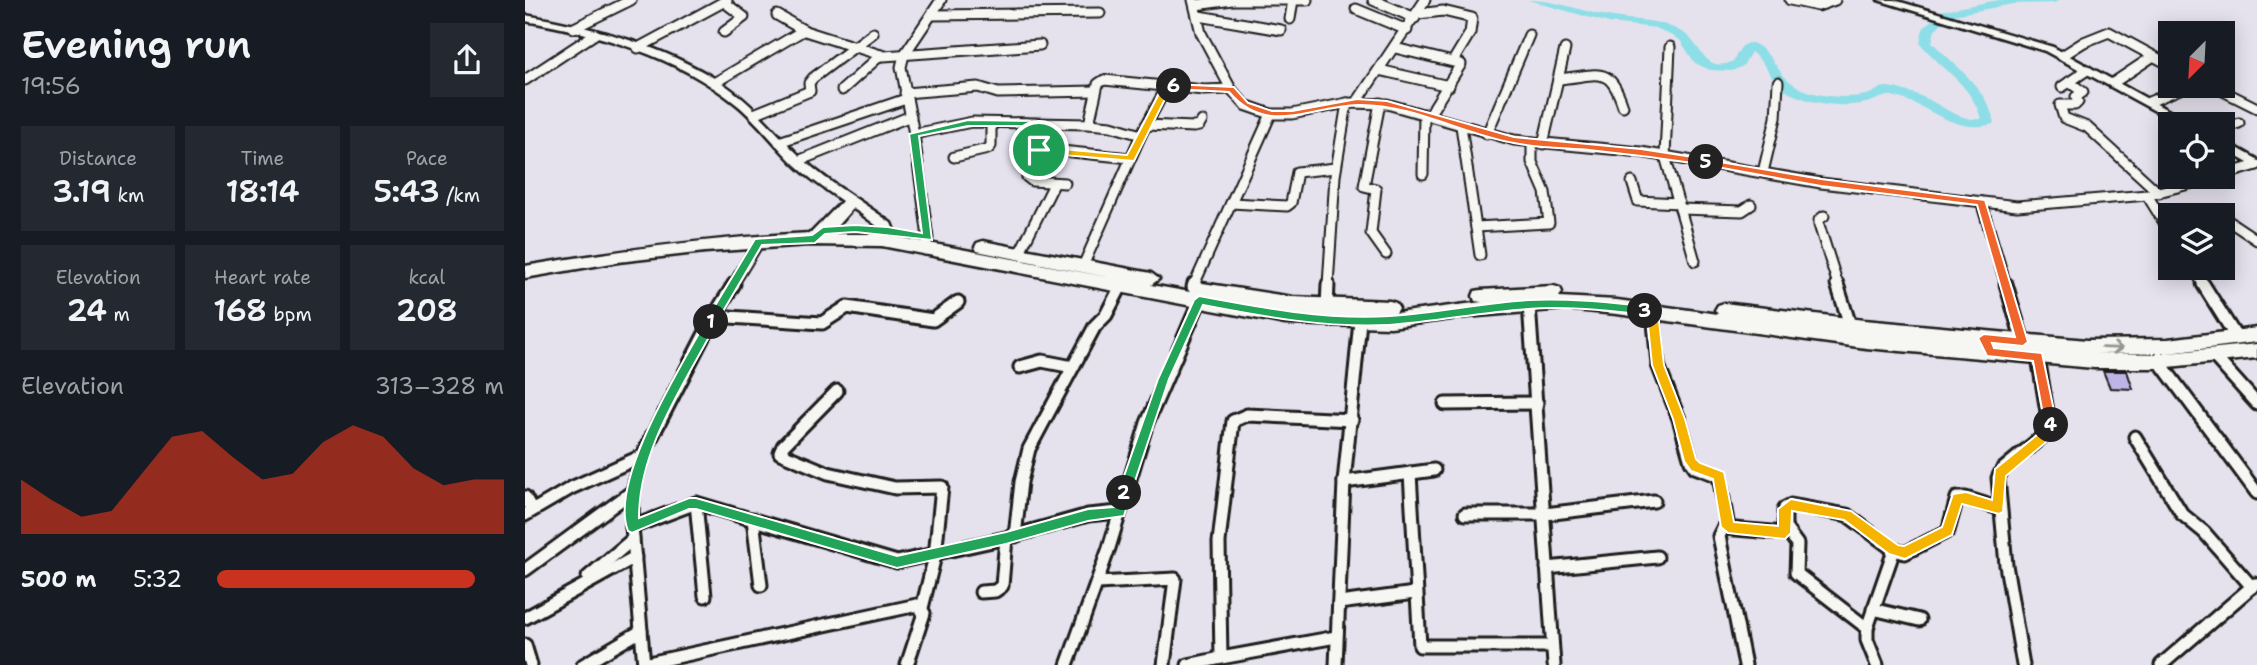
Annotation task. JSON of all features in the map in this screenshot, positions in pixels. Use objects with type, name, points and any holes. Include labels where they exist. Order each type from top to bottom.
[{"type":"main road","points":[[525,272],[618,256],[819,235],[851,201]]},
{"type":"main road","points":[[525,264],[642,243],[729,234],[885,235],[927,244],[1083,266],[1285,317],[1391,320],[1529,304],[1597,305],[1803,334],[1987,345],[2038,357],[2094,361],[2159,361],[2257,351]]},
{"type":"main road","points":[[1009,256],[1121,286],[1272,303],[1327,308],[1389,308],[1527,292],[1560,292],[1642,298],[1850,325],[1963,343]]},
{"type":"main road","points":[[1987,345],[2023,342],[2126,348],[2168,346],[2257,335]]},
{"type":"street","points":[[574,28],[631,0]]},
{"type":"street","points":[[927,244],[914,134],[901,71],[904,55],[941,0]]},
{"type":"street","points":[[1307,0],[1194,3],[1201,33],[1231,89],[1245,105],[1271,114],[1292,114],[1352,103],[1380,103],[1427,114],[1487,134],[1543,144],[1665,156],[1821,183],[2017,206],[2147,195],[2173,189]]},
{"type":"street","points":[[1373,0],[1417,16],[1443,11],[1472,18],[1470,32],[1453,61]]},
{"type":"street","points":[[1327,308],[1328,242],[1336,168],[1352,103],[1408,30],[1425,0]]},
{"type":"street","points":[[1790,0],[1812,6],[1829,4],[1835,0]]},
{"type":"street","points":[[1883,0],[2036,45],[2062,56],[2166,112]]},
{"type":"street","points":[[638,48],[725,1],[744,17],[724,32]]},
{"type":"street","points":[[1290,19],[1293,1]]},
{"type":"street","points":[[1356,9],[1408,30]]},
{"type":"street","points":[[931,15],[1100,13]]},
{"type":"street","points":[[776,15],[804,30],[881,55],[1040,45]]},
{"type":"street","points":[[1199,16],[1281,30]]},
{"type":"street","points":[[525,18],[574,28],[638,48],[669,59],[714,83],[754,114],[798,161],[876,217],[885,235]]},
{"type":"street","points":[[714,83],[804,30]]},
{"type":"street","points":[[2062,56],[2084,42],[2109,32],[2158,60]]},
{"type":"street","points":[[754,114],[810,91],[810,81],[852,46],[873,33]]},
{"type":"street","points":[[525,80],[595,34]]},
{"type":"street","points":[[1487,134],[1529,34]]},
{"type":"street","points":[[1670,47],[1665,156],[1695,261]]},
{"type":"street","points":[[1395,48],[1462,65],[1427,114],[1423,174]]},
{"type":"street","points":[[1543,144],[1565,49]]},
{"type":"street","points":[[842,89],[881,55]]},
{"type":"street","points":[[2113,83],[2152,57]]},
{"type":"street","points":[[2087,69],[2065,85],[2083,92],[2076,97],[2078,102],[2075,105],[2060,105],[2064,118],[2087,127],[2159,193]]},
{"type":"street","points":[[1379,70],[1449,86]]},
{"type":"street","points":[[1558,79],[1605,75],[1615,82],[1623,106]]},
{"type":"street","points":[[1089,124],[1098,84],[1104,80],[1204,90],[1231,89]]},
{"type":"street","points":[[1763,172],[1776,118],[1779,82]]},
{"type":"street","points":[[1083,266],[1130,158],[1167,86]]},
{"type":"street","points":[[779,142],[906,96],[978,87],[998,93],[1096,91]]},
{"type":"street","points":[[2235,97],[2257,108]]},
{"type":"street","points":[[2149,102],[2158,98]]},
{"type":"street","points":[[1380,103],[1364,186],[1377,189],[1371,233],[1386,254]]},
{"type":"street","points":[[1067,665],[1097,583],[1147,423],[1231,203],[1271,114]]},
{"type":"street","points":[[798,161],[911,116]]},
{"type":"street","points":[[1146,125],[1194,127],[1199,126],[1202,121]]},
{"type":"street","points":[[914,134],[963,123],[991,122],[1089,124],[1141,135]]},
{"type":"street","points":[[954,157],[988,149],[991,146],[991,122]]},
{"type":"street","points":[[1027,123],[1032,148],[1130,158]]},
{"type":"street","points":[[2235,124],[2239,123]]},
{"type":"street","points":[[1461,126],[1480,255]]},
{"type":"street","points":[[1476,227],[1549,223],[1545,192],[1532,162],[1532,142]]},
{"type":"street","points":[[2235,151],[2257,165]]},
{"type":"street","points":[[2235,171],[2257,165]]},
{"type":"street","points":[[1231,203],[1287,206],[1291,203],[1297,172],[1336,168]]},
{"type":"street","points":[[1009,256],[1059,184],[1032,181],[1027,177],[1030,169]]},
{"type":"street","points":[[1632,182],[1638,201],[1742,212],[1751,205]]},
{"type":"street","points":[[2147,195],[2158,213]]},
{"type":"street","points":[[1981,202],[2023,342]]},
{"type":"street","points":[[1824,216],[1819,220],[1819,225],[1850,325]]},
{"type":"street","points":[[2235,225],[2257,240]]},
{"type":"street","points":[[759,242],[714,316],[642,456],[633,491],[633,533],[644,664],[909,606],[922,608]]},
{"type":"street","points":[[2200,280],[2236,337]]},
{"type":"street","points":[[981,592],[995,591],[1002,586],[1029,449],[1095,326],[1106,315],[1121,286]]},
{"type":"street","points":[[714,316],[822,323],[831,320],[847,307],[933,320],[958,302]]},
{"type":"street","points":[[1529,304],[1538,403],[1554,665]]},
{"type":"street","points":[[1653,312],[1658,365],[1679,419],[1691,461],[1695,467],[1719,475],[1728,527]]},
{"type":"street","points":[[1336,665],[1344,482],[1360,321]]},
{"type":"street","points":[[2214,356],[2257,404]]},
{"type":"street","points":[[2023,665],[1999,508],[1999,473],[2050,430],[2038,357]]},
{"type":"street","points":[[2159,361],[2257,493]]},
{"type":"street","points":[[1020,367],[1040,362],[1073,367]]},
{"type":"street","points":[[837,391],[783,446],[780,453],[828,473],[895,488],[942,487],[935,556],[922,608],[924,613],[907,665]]},
{"type":"street","points":[[1445,404],[1538,403]]},
{"type":"street","points":[[1221,658],[1219,542],[1233,421],[1247,415],[1352,420]]},
{"type":"street","points":[[2135,437],[2182,514],[2204,532],[2255,585],[2161,665]]},
{"type":"street","points":[[525,497],[529,513],[572,488],[642,456]]},
{"type":"street","points":[[1344,482],[1434,470]]},
{"type":"street","points":[[1410,473],[1415,593],[1419,644],[1422,648],[1552,646]]},
{"type":"street","points":[[525,570],[633,491]]},
{"type":"street","points":[[1867,628],[1796,573],[1797,544],[1786,530],[1787,505],[1841,513],[1853,518],[1894,550],[1905,553],[1944,534],[1956,501],[1961,497],[1999,508]]},
{"type":"street","points":[[1465,514],[1545,514],[1654,501]]},
{"type":"street","points":[[567,595],[633,533],[689,503],[753,519],[891,562],[935,556],[1088,515],[1119,512]]},
{"type":"street","points":[[696,503],[705,596]]},
{"type":"street","points":[[753,519],[761,585]]},
{"type":"street","points":[[1745,665],[1720,531],[1728,527],[1781,534],[1786,530]]},
{"type":"street","points":[[1877,665],[1867,640],[1867,628],[1894,550]]},
{"type":"street","points":[[525,618],[635,557]]},
{"type":"street","points":[[1547,568],[1657,557]]},
{"type":"street","points":[[1097,583],[1175,579],[1164,665]]},
{"type":"street","points":[[1339,603],[1415,593]]},
{"type":"street","points":[[1873,609],[1919,620]]},
{"type":"street","points":[[583,665],[641,631]]},
{"type":"street","points":[[1188,665],[1336,637]]},
{"type":"street","points":[[525,645],[531,665]]},
{"type":"building","points":[[2103,371],[2127,371],[2133,389],[2110,388]]},
{"type":"waterway","points":[[1534,0],[1609,20],[1659,25],[1684,38],[1699,60],[1710,66],[1728,68],[1739,63],[1743,52],[1751,47],[1764,56],[1787,86],[1808,96],[1851,101],[1864,100],[1885,91],[1923,101],[1970,124],[1988,121],[1985,109],[1972,88],[1926,43],[1929,29],[1944,13],[2013,1],[2054,0]]},
{"type":"route","points":[[1167,86],[1204,90],[1231,89],[1245,105],[1271,114],[1292,114],[1357,102],[1387,104],[1514,140],[1641,152],[1821,183],[1981,202],[2023,342],[1984,338],[1991,352],[2038,357],[2050,430],[1999,473],[1999,508],[1957,498],[1948,530],[1905,553],[1894,550],[1847,515],[1791,505],[1787,505],[1785,509],[1785,533],[1728,527],[1719,475],[1692,464],[1679,419],[1656,358],[1653,312],[1597,305],[1529,304],[1391,320],[1360,321],[1285,317],[1199,300],[1147,423],[1119,512],[1088,515],[935,556],[897,562],[696,503],[689,503],[632,527],[633,491],[642,456],[714,316],[759,242],[815,239],[823,231],[855,229],[888,230],[928,238],[914,134],[968,123],[1027,123],[1030,147],[1039,150],[1130,158],[1167,86]]}]
